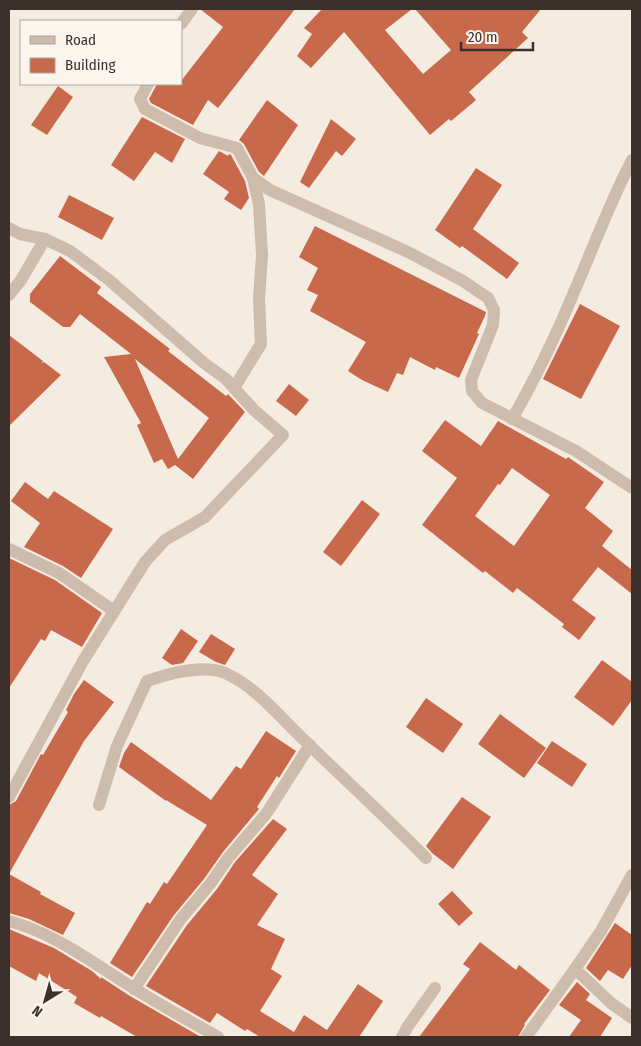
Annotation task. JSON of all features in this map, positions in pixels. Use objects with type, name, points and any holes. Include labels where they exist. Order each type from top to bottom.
[{"type":"street","points":[[182,23],[192,9]]},
{"type":"street","points":[[147,85],[140,99],[145,109],[200,138],[237,148],[253,178],[259,204],[261,344],[234,388]]},
{"type":"street","points":[[512,419],[531,386],[577,287],[632,160]]},
{"type":"street","points":[[253,178],[270,190],[416,256],[463,281],[488,298],[494,310],[493,326],[471,380],[472,392],[482,402],[576,451],[632,488]]},
{"type":"street","points":[[9,228],[20,234],[45,239],[70,251],[109,280],[204,363],[226,379],[254,410],[283,435],[204,517],[166,540],[145,562],[83,661],[9,797]]},
{"type":"street","points":[[9,296],[21,280],[45,239]]},
{"type":"street","points":[[9,549],[59,573],[114,611]]},
{"type":"street","points":[[99,805],[117,746],[147,681],[160,676],[194,669],[223,672],[251,689],[385,816],[426,858]]},
{"type":"street","points":[[134,988],[180,920],[210,884],[229,857],[266,814],[310,745]]},
{"type":"street","points":[[526,1037],[601,931],[632,875]]},
{"type":"street","points":[[9,921],[21,924],[69,947],[218,1037]]},
{"type":"street","points":[[575,969],[611,1003],[632,1018]]},
{"type":"street","points":[[402,1037],[435,988]]},
{"type":"building","points":[[200,9],[295,9],[218,108],[208,100],[193,125],[151,103],[149,99],[156,85],[182,85],[182,80],[223,27]]},
{"type":"building","points":[[322,9],[412,9],[385,30],[423,74],[451,50],[415,9],[541,9],[522,32],[528,38],[469,92],[476,100],[451,121],[449,119],[430,135],[344,32],[311,68],[297,56],[312,34],[304,28]]},
{"type":"building","points":[[58,86],[73,97],[47,135],[31,125]]},
{"type":"building","points":[[267,100],[298,125],[264,176],[259,172],[244,144],[239,140]]},
{"type":"building","points":[[142,117],[185,139],[172,163],[155,152],[134,181],[111,165]]},
{"type":"building","points":[[331,119],[356,139],[342,156],[336,151],[309,188],[300,182]]},
{"type":"building","points":[[219,151],[228,156],[229,154],[231,155],[245,181],[249,198],[241,210],[224,199],[229,192],[203,174]]},
{"type":"building","points":[[476,168],[502,185],[473,229],[519,263],[507,279],[462,246],[460,248],[435,230]]},
{"type":"building","points":[[69,195],[114,218],[102,240],[58,217]]},
{"type":"building","points":[[315,226],[486,312],[477,333],[479,334],[459,378],[436,367],[435,370],[410,357],[403,375],[397,373],[388,392],[348,371],[366,342],[310,311],[318,295],[307,290],[318,268],[299,257]]},
{"type":"building","points":[[60,256],[101,287],[97,293],[170,349],[168,351],[226,396],[228,394],[245,412],[193,479],[175,465],[168,469],[162,459],[154,463],[137,425],[141,423],[104,357],[131,354],[80,314],[70,327],[63,327],[30,302],[30,294]],"holes":[[[135,359],[209,418],[178,459]]]},
{"type":"building","points":[[580,304],[620,326],[581,399],[543,379]]},
{"type":"building","points":[[9,335],[43,361],[42,363],[44,362],[61,375],[9,426]]},
{"type":"building","points":[[289,384],[309,400],[296,416],[276,401]]},
{"type":"building","points":[[445,420],[481,446],[498,421],[566,459],[568,457],[604,482],[585,508],[613,531],[602,546],[632,570],[632,594],[598,567],[572,600],[596,618],[579,640],[562,627],[564,624],[517,588],[513,593],[485,571],[483,573],[422,525],[457,478],[422,451]],"holes":[[[512,468],[550,495],[514,546],[475,516]]]},
{"type":"building","points":[[25,482],[48,499],[54,491],[113,529],[81,578],[63,566],[24,547],[40,523],[11,501]]},
{"type":"building","points":[[362,500],[380,514],[341,566],[323,552]]},
{"type":"building","points":[[9,558],[55,580],[102,613],[82,647],[51,630],[45,641],[41,639],[9,688]]},
{"type":"building","points":[[181,629],[198,641],[183,663],[172,665],[162,658]]},
{"type":"building","points":[[211,634],[235,649],[225,665],[199,652]]},
{"type":"building","points":[[602,660],[632,682],[632,700],[613,726],[574,697]]},
{"type":"building","points":[[84,680],[114,702],[84,741],[9,874],[9,805],[16,801],[41,754],[43,755],[68,712],[66,710],[74,694]]},
{"type":"building","points":[[426,698],[463,724],[443,753],[406,727]]},
{"type":"building","points":[[500,714],[546,748],[524,778],[478,744]]},
{"type":"building","points":[[266,731],[296,751],[257,807],[259,809],[174,915],[132,977],[110,963],[147,902],[150,904],[164,882],[167,884],[207,825],[166,801],[119,767],[124,753],[131,742],[211,800],[236,766],[241,769]]},
{"type":"building","points":[[552,741],[587,764],[572,787],[537,763]]},
{"type":"building","points":[[462,797],[491,817],[453,869],[426,846]]},
{"type":"building","points":[[273,819],[287,829],[252,875],[278,894],[257,925],[285,939],[271,969],[282,976],[260,1011],[294,1032],[304,1015],[327,1030],[358,984],[383,1001],[359,1037],[260,1037],[247,1029],[245,1031],[217,1013],[210,1023],[146,986],[187,925],[217,889],[235,862]]},
{"type":"building","points":[[9,874],[75,913],[63,935],[29,919],[9,913]]},
{"type":"building","points":[[452,891],[473,913],[459,926],[438,904]]},
{"type":"building","points":[[615,923],[632,935],[632,965],[623,979],[608,970],[600,981],[586,968]]},
{"type":"building","points":[[9,929],[54,948],[92,971],[101,979],[101,977],[201,1037],[137,1037],[101,1016],[100,1018],[74,1003],[77,997],[39,973],[36,981],[9,966]]},
{"type":"building","points":[[480,942],[516,970],[519,965],[550,990],[524,1024],[518,1037],[419,1037],[470,969],[463,964]]},
{"type":"building","points":[[577,982],[590,994],[586,1000],[612,1018],[600,1037],[569,1037],[581,1020],[559,1005]]}]
